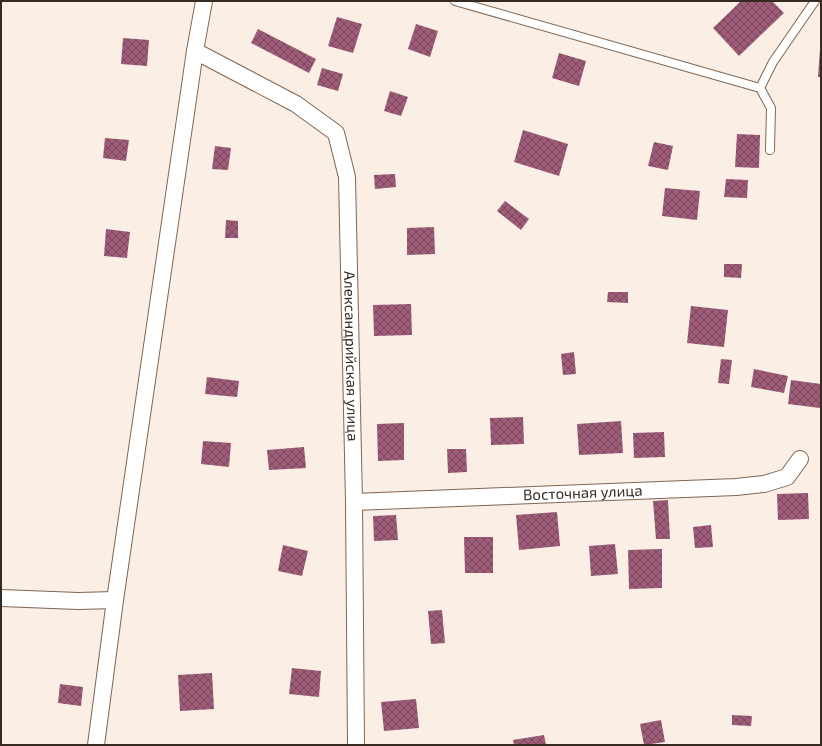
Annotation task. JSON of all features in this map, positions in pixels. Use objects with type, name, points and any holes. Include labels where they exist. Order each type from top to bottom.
[{"type":"street","points":[[96,745],[115,600],[195,51],[204,1]]},
{"type":"street","name":"Александрийская улица","points":[[195,51],[296,104],[336,133],[347,177],[354,502],[356,745]]},
{"type":"street","name":"Восточная улица","points":[[354,502],[736,487],[764,484],[787,477],[800,459]]},
{"type":"street","points":[[1,598],[78,601],[115,600]]},
{"type":"lane","points":[[455,1],[760,88],[771,108],[770,150]]},
{"type":"lane","points":[[760,88],[773,62],[815,1]]},
{"type":"building","points":[[741,1],[772,1],[784,13],[739,56],[713,28]]},
{"type":"building","points":[[337,17],[362,24],[353,53],[328,46]]},
{"type":"building","points":[[416,24],[438,31],[430,57],[408,49]]},
{"type":"building","points":[[258,29],[316,59],[309,73],[251,43]]},
{"type":"building","points":[[123,38],[149,40],[147,66],[121,64]]},
{"type":"building","points":[[820,49],[821,77],[818,77]]},
{"type":"building","points":[[559,53],[586,61],[579,86],[552,78]]},
{"type":"building","points":[[322,68],[343,74],[338,91],[317,85]]},
{"type":"building","points":[[390,91],[408,97],[401,116],[384,111]]},
{"type":"building","points":[[523,130],[568,144],[559,176],[514,162]]},
{"type":"building","points":[[737,134],[760,135],[759,168],[735,167]]},
{"type":"building","points":[[105,138],[129,140],[126,161],[103,158]]},
{"type":"building","points":[[654,142],[673,146],[668,170],[648,166]]},
{"type":"building","points":[[215,146],[231,148],[228,170],[212,169]]},
{"type":"building","points":[[395,174],[396,187],[375,189],[374,175]]},
{"type":"building","points":[[726,179],[748,180],[747,198],[724,197]]},
{"type":"building","points":[[665,188],[700,191],[697,220],[662,216]]},
{"type":"building","points":[[505,201],[529,219],[521,230],[497,211]]},
{"type":"building","points":[[226,220],[238,221],[238,238],[225,238]]},
{"type":"building","points":[[434,227],[435,254],[407,255],[407,228]]},
{"type":"building","points":[[106,229],[130,232],[127,258],[104,256]]},
{"type":"building","points":[[724,264],[742,264],[741,278],[724,277]]},
{"type":"building","points":[[608,292],[628,292],[628,303],[607,302]]},
{"type":"building","points":[[411,304],[412,335],[374,336],[373,305]]},
{"type":"building","points":[[691,306],[728,310],[724,347],[687,343]]},
{"type":"building","points":[[574,352],[576,374],[563,375],[561,354]]},
{"type":"building","points":[[721,359],[732,360],[729,384],[718,383]]},
{"type":"building","points":[[754,369],[788,376],[784,393],[751,387]]},
{"type":"building","points":[[207,377],[239,381],[237,397],[205,394]]},
{"type":"building","points":[[791,380],[821,384],[820,408],[788,404]]},
{"type":"building","points":[[523,417],[524,444],[491,445],[490,418]]},
{"type":"building","points":[[621,421],[623,453],[579,455],[577,424]]},
{"type":"building","points":[[404,423],[404,460],[378,461],[377,424]]},
{"type":"building","points":[[664,432],[665,457],[634,458],[633,433]]},
{"type":"building","points":[[203,441],[231,443],[229,467],[201,464]]},
{"type":"building","points":[[304,447],[306,468],[269,470],[267,450]]},
{"type":"building","points":[[447,449],[466,449],[467,472],[448,473]]},
{"type":"building","points":[[808,493],[809,519],[778,520],[777,494]]},
{"type":"building","points":[[668,500],[670,539],[656,539],[653,501]]},
{"type":"building","points":[[557,512],[560,546],[519,550],[516,515]]},
{"type":"building","points":[[396,515],[398,540],[374,541],[373,516]]},
{"type":"building","points":[[711,525],[713,547],[695,548],[693,527]]},
{"type":"building","points":[[464,537],[493,537],[493,573],[465,573]]},
{"type":"building","points":[[615,544],[618,574],[591,576],[589,546]]},
{"type":"building","points":[[283,545],[308,551],[302,576],[278,571]]},
{"type":"building","points":[[662,549],[662,588],[629,589],[628,550]]},
{"type":"building","points":[[442,610],[445,643],[431,644],[428,611]]},
{"type":"building","points":[[292,668],[321,671],[319,697],[289,694]]},
{"type":"building","points":[[212,673],[214,709],[180,711],[178,675]]},
{"type":"building","points":[[60,684],[83,687],[81,706],[58,703]]},
{"type":"building","points":[[416,699],[419,728],[384,731],[381,702]]},
{"type":"building","points":[[732,715],[752,716],[751,726],[732,725]]},
{"type":"building","points":[[661,720],[665,742],[644,745],[640,724]]},
{"type":"building","points":[[544,735],[546,745],[514,745],[513,740]]}]
